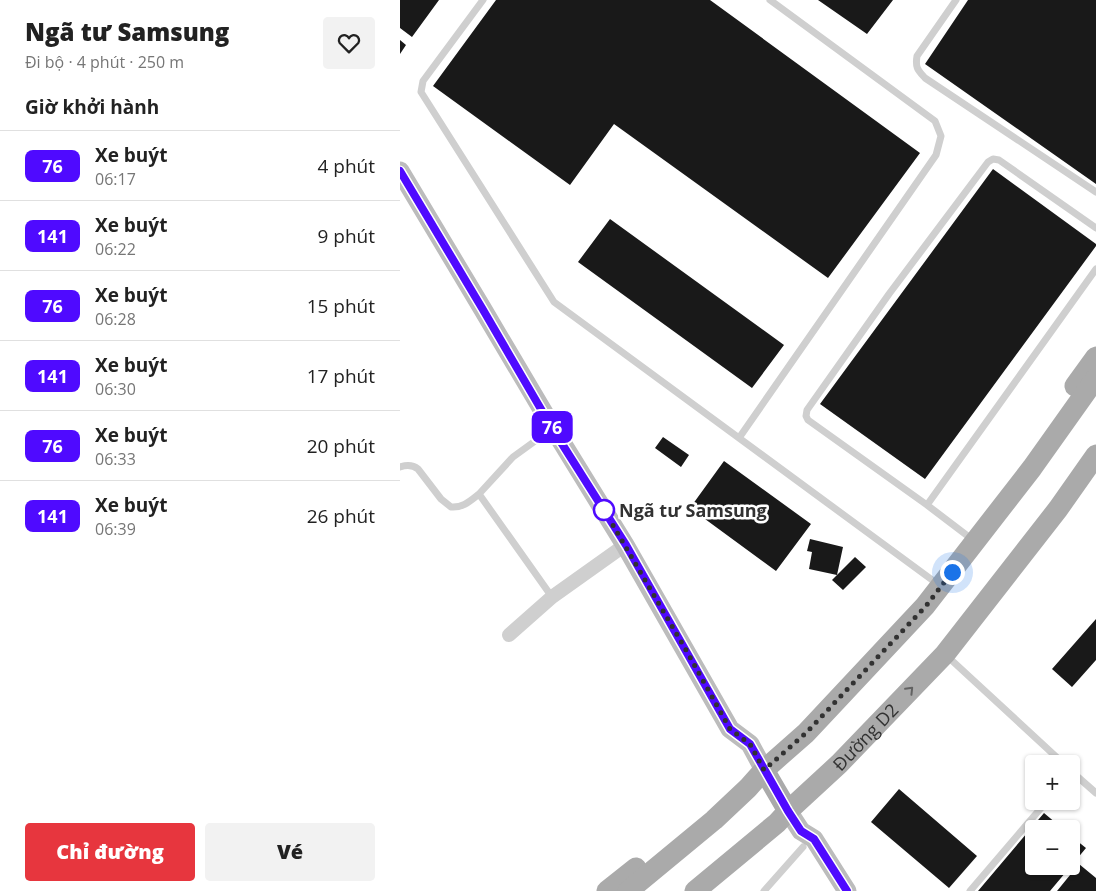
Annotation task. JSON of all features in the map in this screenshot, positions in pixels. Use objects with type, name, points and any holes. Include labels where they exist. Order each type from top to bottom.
[{"type":"main road","points":[[400,171],[552,428],[626,545],[730,729],[750,744],[801,831],[814,839],[847,891]]},
{"type":"main road","points":[[981,534],[993,499],[1096,357]]},
{"type":"main road","points":[[628,891],[714,820],[764,770],[806,733],[926,606],[1032,468],[1096,378]]},
{"type":"main road","name":"Đường D2","points":[[695,891],[777,823],[852,751],[944,654],[1058,509],[1096,455]]},
{"type":"main road","name":"Đường D2","points":[[964,630],[979,627],[986,622],[1096,479]]},
{"type":"main road","points":[[607,891],[709,812],[733,802]]},
{"type":"main road","name":"Đường D2","points":[[711,891],[750,859],[761,838]]},
{"type":"street","points":[[509,635],[552,597],[626,545]]},
{"type":"lane","points":[[483,0],[423,81],[421,92],[554,302],[941,587]]},
{"type":"lane","points":[[739,438],[936,155],[941,136],[935,121],[770,0]]},
{"type":"lane","points":[[956,0],[917,56],[916,64],[918,70],[925,78],[1096,192]]},
{"type":"lane","points":[[981,534],[927,505],[808,420],[806,416],[807,410],[889,294],[992,159],[999,160],[1096,228]]},
{"type":"lane","points":[[927,505],[1093,279],[1096,269]]},
{"type":"lane","points":[[400,468],[411,466],[418,469],[441,499],[451,507],[460,507],[479,494],[513,458],[552,428]]},
{"type":"lane","points":[[479,494],[552,597]]},
{"type":"lane","points":[[944,654],[1054,755]]},
{"type":"lane","points":[[1080,779],[1096,793]]},
{"type":"lane","points":[[970,891],[1039,810]]},
{"type":"lane","points":[[764,891],[803,847]]},
{"type":"building","points":[[400,0],[439,0],[412,37],[400,28]]},
{"type":"building","points":[[496,0],[710,0],[920,153],[828,278],[614,124],[570,185],[433,86]]},
{"type":"building","points":[[818,0],[893,0],[867,34]]},
{"type":"building","points":[[968,0],[1096,0],[1096,184],[925,64]]},
{"type":"building","points":[[400,40],[406,45],[400,54]]},
{"type":"building","points":[[993,169],[1096,244],[1096,246],[925,479],[820,404]]},
{"type":"building","points":[[610,219],[784,345],[752,388],[578,262]]},
{"type":"building","points":[[663,437],[689,455],[681,467],[655,448]]},
{"type":"building","points":[[724,461],[811,524],[776,571],[690,508]]},
{"type":"building","points":[[810,539],[843,547],[837,575],[809,569],[812,552],[807,551]]},
{"type":"building","points":[[855,557],[866,567],[843,590],[832,580]]},
{"type":"building","points":[[1096,619],[1096,660],[1072,687],[1052,669]]},
{"type":"building","points":[[899,789],[977,856],[949,888],[871,822]]},
{"type":"building","points":[[1044,813],[1052,820],[1038,820]]},
{"type":"building","points":[[1025,835],[1025,875],[1063,875],[1050,891],[978,891]]},
{"type":"building","points":[[1080,843],[1086,848],[1080,855]]},
{"type":"building","points":[[1080,865],[1096,878],[1096,891],[1057,891],[1070,875],[1080,875]]},
{"type":"bus line","name":"76","points":[[400,171],[552,428],[626,545],[730,729],[750,744],[801,831],[814,839],[847,891]]},
{"type":"place","name":"Ngã tư Samsung","points":[[604,510]]},
{"type":"route","points":[[604,510],[626,545],[730,729],[750,744],[764,770],[806,733],[926,606],[952,572]]}]
